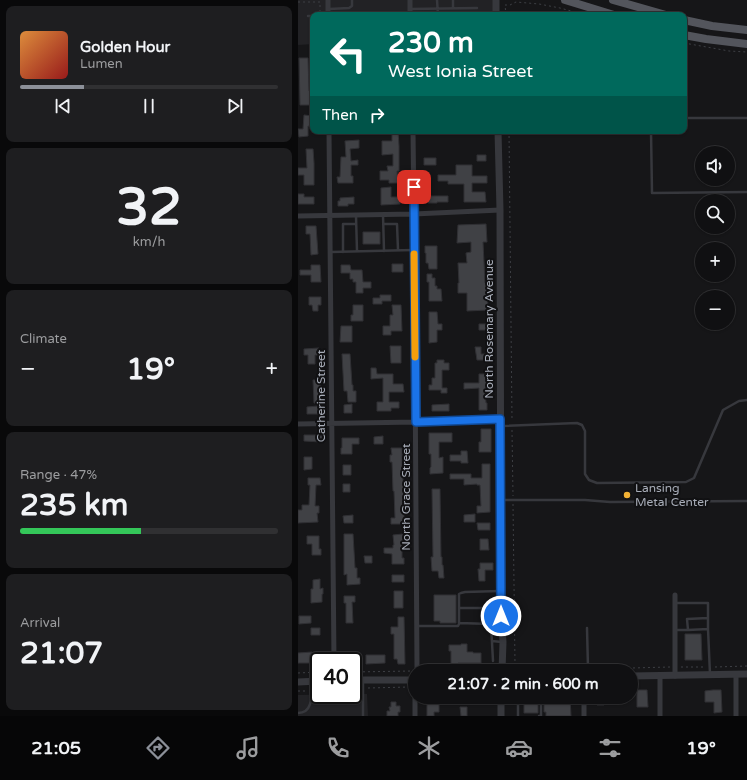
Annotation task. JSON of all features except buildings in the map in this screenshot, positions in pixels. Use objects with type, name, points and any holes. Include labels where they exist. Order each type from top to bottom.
[{"type":"main road","points":[[565,0],[604,12]]},
{"type":"main road","points":[[613,0],[655,12]]},
{"type":"main road","points":[[687,21],[712,26],[747,30]]},
{"type":"main road","points":[[687,38],[747,44]]},
{"type":"street","points":[[328,0],[328,9]]},
{"type":"street","points":[[410,0],[410,12]]},
{"type":"street","points":[[496,0],[496,12]]},
{"type":"street","name":"Catherine Street","points":[[329,134],[334,652]]},
{"type":"street","name":"North Grace Street","points":[[412,134],[416,422],[417,664]]},
{"type":"street","name":"North Rosemary Avenue","points":[[498,134],[500,210],[502,664]]},
{"type":"street","points":[[298,216],[384,215],[500,210]]},
{"type":"street","points":[[298,424],[500,422]]},
{"type":"street","points":[[675,595],[675,676]]},
{"type":"street","points":[[736,674],[736,716]]},
{"type":"street","points":[[638,676],[747,674]]},
{"type":"street","points":[[660,676],[660,716]]},
{"type":"street","points":[[363,680],[408,679]]},
{"type":"street","points":[[298,682],[310,681]]},
{"type":"street","points":[[415,704],[415,716]]},
{"type":"street","points":[[501,704],[501,716]]},
{"type":"street","points":[[584,704],[584,716]]},
{"type":"lane","points":[[328,9],[349,8],[352,6],[352,0]]},
{"type":"lane","points":[[437,0],[438,12]]},
{"type":"lane","points":[[453,0],[453,8]]},
{"type":"lane","points":[[410,12],[438,8],[477,8]]},
{"type":"lane","points":[[687,118],[747,118]]},
{"type":"lane","points":[[651,134],[652,193],[747,192]]},
{"type":"lane","points":[[356,215],[357,251]]},
{"type":"lane","points":[[384,215],[384,250]]},
{"type":"lane","points":[[343,252],[343,224],[356,224]]},
{"type":"lane","points":[[384,224],[397,224],[398,250]]},
{"type":"lane","points":[[330,252],[414,250]]},
{"type":"lane","points":[[500,422],[512,425],[577,423],[582,425],[585,431],[585,474],[589,480],[597,484],[686,482],[694,478],[723,410],[739,401],[747,400]]},
{"type":"lane","points":[[501,500],[585,500],[610,502],[747,501]]},
{"type":"lane","points":[[459,624],[459,594],[465,592],[501,591]]},
{"type":"lane","points":[[675,603],[708,603],[710,675]]},
{"type":"lane","points":[[459,608],[486,608],[492,617],[493,661]]},
{"type":"lane","points":[[492,617],[501,616]]},
{"type":"lane","points":[[688,630],[687,619],[708,618]]},
{"type":"lane","points":[[417,626],[491,624]]},
{"type":"lane","points":[[587,628],[588,664]]},
{"type":"lane","points":[[675,630],[708,629]]},
{"type":"lane","points":[[492,641],[503,642]]},
{"type":"lane","points":[[363,680],[363,716]]},
{"type":"lane","points":[[298,713],[306,711],[310,704]]},
{"type":"lane","points":[[518,704],[518,716]]},
{"type":"lane","points":[[539,716],[541,716],[541,704]]},
{"type":"path","points":[[298,2],[320,2],[320,12]]},
{"type":"path","points":[[506,12],[505,5],[510,5],[516,2],[539,4],[575,12]]},
{"type":"path","points":[[687,39],[729,51],[747,52]]},
{"type":"path","points":[[509,134],[515,664]]},
{"type":"path","points":[[638,668],[747,666]]},
{"type":"path","points":[[298,672],[310,672]]},
{"type":"path","points":[[363,688],[408,687]]},
{"type":"shaded area","points":[[298,0],[496,0],[496,12],[310,12],[310,44],[298,45]]},
{"type":"shaded area","points":[[362,694],[367,694],[368,716],[298,716],[298,695],[310,695],[310,704],[362,704]]},
{"type":"slow traffic","points":[[414,254],[415,357]]},
{"type":"place","name":"Lansing Metal Center","points":[[627,495]]},
{"type":"route","points":[[414,187],[416,422],[500,419],[501,616]]}]
